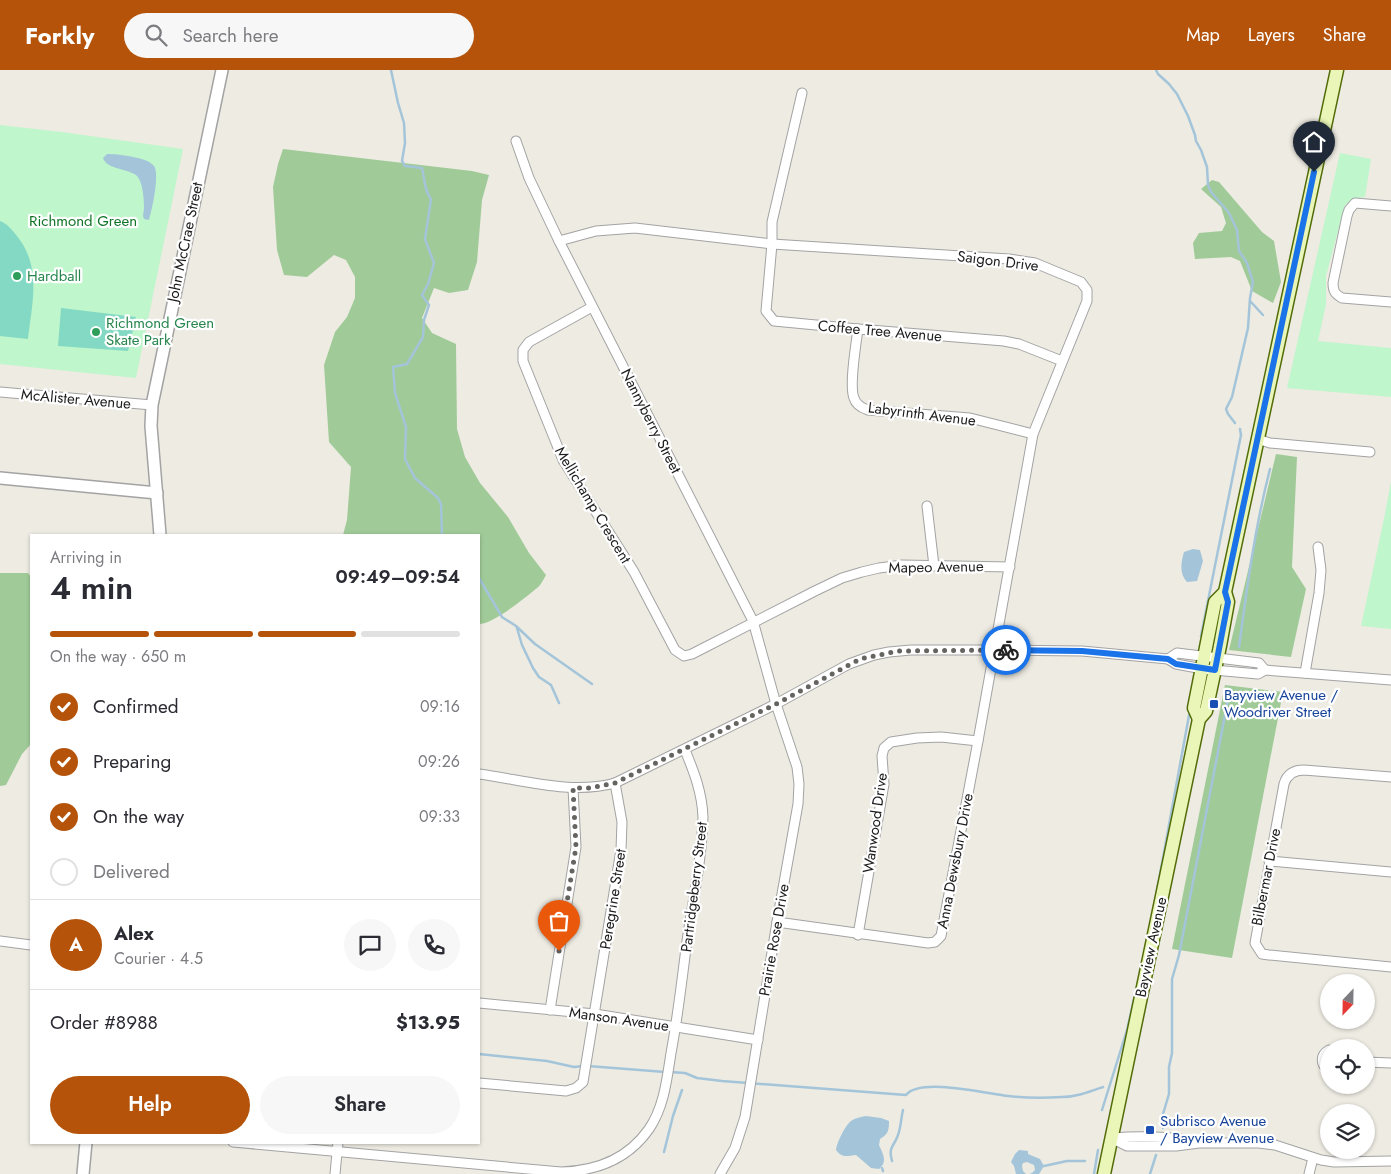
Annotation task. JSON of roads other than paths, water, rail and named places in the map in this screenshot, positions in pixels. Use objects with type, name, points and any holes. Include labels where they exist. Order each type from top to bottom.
[{"type":"main road","name":"Bayview Avenue","points":[[1104,1174],[1198,719],[1194,708],[1210,663],[1215,602],[1225,592],[1337,70]]},
{"type":"street","name":"John McCrae Street","points":[[160,534],[151,426],[152,405],[222,70]]},
{"type":"street","name":"Coffee Tree Avenue","points":[[802,93],[772,222],[766,311],[774,321],[858,330],[1004,341],[1026,346],[1062,361]]},
{"type":"street","name":"Nannyberry Street","points":[[516,141],[529,178],[559,241],[753,621],[776,704]]},
{"type":"street","points":[[1391,206],[1362,204],[1352,206],[1333,283],[1333,290],[1342,298],[1391,302]]},
{"type":"street","name":"Saigon Drive","points":[[559,241],[596,231],[635,228],[772,244],[1009,259],[1035,263],[1082,282],[1086,286],[1087,301],[1033,434],[994,650]]},
{"type":"street","name":"Mellichamp Crescent","points":[[592,307],[529,342],[522,353],[523,361],[563,460],[634,572],[675,650],[684,656],[692,654],[753,621]]},
{"type":"street","name":"Labyrinth Avenue","points":[[858,330],[852,390],[855,400],[862,408],[976,419],[1033,434]]},
{"type":"street","name":"McAlister Avenue","points":[[0,392],[152,405]]},
{"type":"street","points":[[1257,439],[1270,443],[1370,452]]},
{"type":"street","points":[[0,478],[157,493]]},
{"type":"street","points":[[927,506],[934,566]]},
{"type":"street","points":[[1305,673],[1319,593],[1321,570],[1318,547]]},
{"type":"street","name":"Mapeo Avenue","points":[[753,621],[842,578],[884,567],[1010,566]]},
{"type":"street","name":"Anna Dewsbury Drive","points":[[777,922],[928,943],[936,941],[940,936],[994,650]]},
{"type":"street","points":[[480,774],[573,788],[590,788],[615,783],[776,704],[849,664],[874,656],[904,651],[1082,651],[1168,659],[1177,653],[1258,674],[1265,670],[1391,680]]},
{"type":"street","name":"Prairie Rose Drive","points":[[720,1174],[735,1148],[745,1117],[798,804],[799,784],[794,758],[776,704]]},
{"type":"street","name":"Wanwood Drive","points":[[858,934],[884,784],[882,756],[884,748],[891,742],[917,738],[941,737],[978,741]]},
{"type":"street","name":"Partridgeberry Street","points":[[275,1144],[338,1147],[561,1172],[588,1170],[601,1166],[626,1153],[636,1144],[650,1127],[665,1091],[676,1026],[703,817],[702,798],[685,750]]},
{"type":"street","name":"Bilbermar Drive","points":[[1391,777],[1304,770],[1293,771],[1286,779],[1255,937],[1255,943],[1262,954],[1391,967]]},
{"type":"street","name":"Peregrine Street","points":[[480,1083],[566,1091],[576,1088],[583,1082],[623,836],[615,783]]},
{"type":"street","points":[[550,1010],[576,847],[573,788]]},
{"type":"street","points":[[1269,861],[1391,872]]},
{"type":"street","points":[[0,941],[30,945]]},
{"type":"street","name":"Manson Avenue","points":[[480,1002],[595,1014],[758,1040]]},
{"type":"street","points":[[1375,1062],[1391,1063]]},
{"type":"street","points":[[1111,1138],[1129,1136],[1176,1138],[1199,1143],[1267,1144],[1312,1158],[1334,1162],[1391,1161]]},
{"type":"street","points":[[83,1174],[86,1144]]},
{"type":"street","points":[[335,1174],[338,1147]]},
{"type":"street","points":[[1309,1174],[1312,1158]]},
{"type":"water","points":[[107,154],[139,158],[146,160],[154,166],[156,170],[156,184],[149,220],[143,217],[143,196],[139,179],[133,173],[113,167],[105,162],[103,158]]},
{"type":"water","points":[[1193,549],[1200,550],[1203,561],[1197,581],[1187,582],[1184,579],[1181,568],[1182,560],[1184,552]]},
{"type":"water","points":[[866,1116],[889,1121],[888,1132],[880,1139],[879,1145],[884,1161],[879,1169],[871,1168],[856,1155],[842,1155],[836,1150],[842,1134],[849,1123],[854,1119]]},
{"type":"water","points":[[1019,1150],[1028,1151],[1028,1154],[1040,1159],[1044,1166],[1039,1174],[1029,1174],[1035,1170],[1034,1165],[1027,1162],[1023,1163],[1022,1166],[1026,1174],[1016,1174],[1011,1162]]},
{"type":"waterway","points":[[391,70],[404,123],[405,143],[402,161],[405,166],[422,168],[426,188],[431,199],[425,239],[434,263],[428,284],[422,295],[429,305],[424,320],[423,337],[407,364],[393,367],[395,393],[406,427],[405,459],[415,478],[438,498],[441,504],[442,534]]},
{"type":"waterway","points":[[1156,70],[1177,94],[1188,116],[1207,167],[1208,185],[1211,192],[1229,213],[1237,230],[1239,251],[1247,263],[1253,282],[1248,328],[1232,397],[1226,409],[1235,423]]},
{"type":"waterway","points":[[1250,301],[1263,315]]},
{"type":"waterway","points":[[1201,636],[1241,435],[1240,429]]},
{"type":"waterway","points":[[1239,647],[1248,580],[1270,469]]},
{"type":"waterway","points":[[480,580],[502,617],[516,626],[535,644],[592,684]]},
{"type":"waterway","points":[[517,628],[522,645],[533,668],[539,677],[551,685],[559,703]]},
{"type":"waterway","points":[[1163,1128],[1163,1114],[1169,1094],[1169,1067],[1172,1053],[1172,979],[1179,955],[1230,689]]},
{"type":"waterway","points":[[1156,896],[1190,710]]},
{"type":"waterway","points":[[1102,1110],[1127,1030],[1138,982]]},
{"type":"waterway","points":[[480,1054],[547,1061],[574,1067],[583,1066]]},
{"type":"waterway","points":[[588,1066],[665,1072]]},
{"type":"waterway","points":[[670,1072],[685,1073],[697,1078],[722,1081],[906,1095],[914,1090],[925,1087],[939,1087],[1014,1097],[1067,1097],[1103,1087]]},
{"type":"waterway","points":[[664,1152],[682,1090]]},
{"type":"waterway","points":[[892,1161],[891,1149],[899,1132],[903,1110]]},
{"type":"waterway","points":[[1094,1174],[1098,1150]]},
{"type":"waterway","points":[[1150,1174],[1156,1155]]},
{"type":"waterway","points":[[1044,1166],[1067,1161],[1085,1161]]},
{"type":"place","name":"Hardball","points":[[17,276]]},
{"type":"place","name":"Richmond Green Skate Park","points":[[96,332]]},
{"type":"place","name":"Bayview Avenue / Woodriver Street","points":[[1214,704]]},
{"type":"place","name":"Subrisco Avenue / Bayview Avenue","points":[[1150,1130]]},
{"type":"park label","name":"Richmond Green","points":[[83,221]]}]
